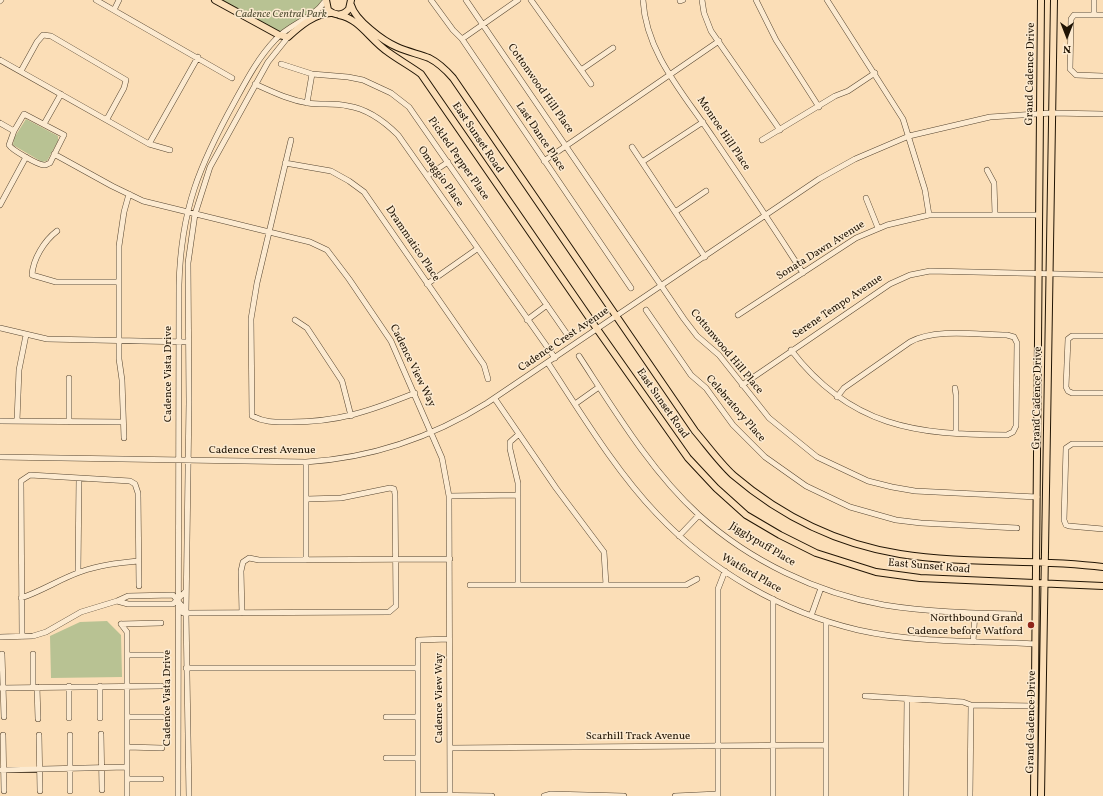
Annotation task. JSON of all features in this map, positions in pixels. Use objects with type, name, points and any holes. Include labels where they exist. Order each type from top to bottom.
[{"type":"main road","points":[[215,0],[279,35],[288,37]]},
{"type":"main road","name":"Grand Cadence Drive","points":[[1034,796],[1041,0]]},
{"type":"main road","name":"Grand Cadence Drive","points":[[1041,796],[1054,0]]},
{"type":"main road","points":[[326,1],[328,10],[331,13]]},
{"type":"main road","points":[[339,15],[347,12],[351,2]]},
{"type":"main road","name":"East Sunset Road","points":[[351,2],[357,16],[384,39],[397,47],[430,59],[443,67],[453,78],[695,431],[732,474],[774,506],[808,526],[856,545],[902,555],[1103,567]]},
{"type":"main road","name":"Cadence Vista Drive","points":[[288,37],[324,13],[331,13]]},
{"type":"main road","name":"East Sunset Road","points":[[331,13],[352,19],[387,52],[421,74],[688,458],[716,488],[746,515],[780,535],[816,553],[841,562],[883,573],[920,578],[1045,585],[1103,586]]},
{"type":"street","points":[[96,0],[198,57],[232,78]]},
{"type":"street","points":[[114,10],[119,0]]},
{"type":"street","name":"Last Dance Place","points":[[431,0],[453,30],[462,39],[631,288]]},
{"type":"street","name":"Cottonwood Hill Place","points":[[466,0],[568,147],[661,286],[697,336],[719,355],[769,418],[791,438],[817,457],[868,481],[915,492],[1037,497]]},
{"type":"street","points":[[462,39],[518,0]]},
{"type":"street","points":[[531,0],[591,84]]},
{"type":"street","name":"Monroe Hill Place","points":[[643,0],[647,30],[669,75],[703,122],[803,273]]},
{"type":"street","points":[[702,0],[704,13],[711,30],[780,130]]},
{"type":"street","points":[[756,0],[776,40],[819,107]]},
{"type":"street","points":[[827,0],[903,119],[926,190],[929,215]]},
{"type":"street","points":[[1094,0],[1094,14]]},
{"type":"street","name":"Cadence Vista Drive","points":[[178,796],[180,256],[187,212],[194,186],[206,155],[262,54],[279,35],[316,12],[326,1]]},
{"type":"street","points":[[1103,15],[1074,15],[1070,24],[1070,69],[1072,73],[1103,76]]},
{"type":"street","points":[[21,71],[37,42],[43,35],[51,36],[126,80],[124,88],[107,119]]},
{"type":"street","name":"Cadence Vista Drive","points":[[189,796],[186,668],[188,263],[195,214],[210,167],[255,84],[274,53],[288,37]]},
{"type":"street","points":[[544,161],[568,147],[718,41]]},
{"type":"street","points":[[581,70],[613,48]]},
{"type":"street","points":[[149,144],[198,57]]},
{"type":"street","points":[[0,60],[149,144],[170,150]]},
{"type":"street","name":"Pickled Pepper Place","points":[[281,64],[312,74],[348,77],[373,84],[391,93],[415,114],[569,337]]},
{"type":"street","points":[[762,140],[875,73]]},
{"type":"street","points":[[307,102],[312,74]]},
{"type":"street","name":"Omaggio Place","points":[[255,84],[284,97],[307,102],[349,106],[368,112],[388,125],[398,135],[555,358]]},
{"type":"street","points":[[44,124],[61,94]]},
{"type":"street","name":"Cadence Crest Avenue","points":[[0,457],[306,462],[368,454],[396,446],[432,433],[460,420],[495,399],[765,215],[855,159],[909,136],[990,117],[1052,113],[1103,114]]},
{"type":"street","points":[[24,114],[44,124],[64,135],[50,163],[44,165],[11,148],[9,142],[24,114]]},
{"type":"street","points":[[642,162],[703,122]]},
{"type":"street","points":[[0,123],[14,131]]},
{"type":"street","points":[[291,140],[257,283],[252,319],[252,416],[263,422],[318,422],[351,416],[415,393]]},
{"type":"street","points":[[632,147],[705,257]]},
{"type":"street","name":"Cadence View Way","points":[[54,154],[144,201],[310,242],[327,250],[354,285],[391,341],[415,393],[442,458],[449,496],[450,795]]},
{"type":"street","points":[[0,205],[26,157]]},
{"type":"street","points":[[427,176],[448,162]]},
{"type":"street","name":"Drammatico Place","points":[[285,163],[331,171],[350,181],[364,192],[484,365],[488,379]]},
{"type":"street","points":[[987,170],[994,183],[995,214]]},
{"type":"street","points":[[675,212],[706,191]]},
{"type":"street","points":[[124,438],[118,341],[119,246],[124,212],[129,194]]},
{"type":"street","points":[[866,198],[878,228]]},
{"type":"street","name":"Sonata Dawn Avenue","points":[[738,315],[856,238],[878,228],[929,215],[1039,215]]},
{"type":"street","points":[[57,231],[48,238],[33,266],[32,275],[56,282],[119,282]]},
{"type":"street","points":[[427,284],[477,249]]},
{"type":"street","name":"Serene Tempo Avenue","points":[[742,385],[791,350],[890,284],[910,275],[930,271],[1103,276]]},
{"type":"street","points":[[527,320],[547,305]]},
{"type":"street","name":"Celebratory Place","points":[[646,310],[688,371],[706,388],[732,425],[765,457],[806,486],[850,506],[896,520],[921,523],[1017,528]]},
{"type":"street","points":[[296,320],[307,328],[342,381],[351,416]]},
{"type":"street","points":[[0,328],[47,339],[188,342]]},
{"type":"street","points":[[791,350],[811,374],[837,397],[868,414],[893,424],[928,431],[1011,434],[1016,426],[1017,345],[1014,337],[1007,335],[938,334],[922,337],[910,342],[844,388],[837,397]]},
{"type":"street","points":[[17,421],[19,370],[26,335]]},
{"type":"street","points":[[1103,336],[1074,336],[1068,339],[1066,387],[1068,391],[1075,393],[1103,393]]},
{"type":"street","name":"Jigglypuff Place","points":[[579,356],[650,459],[699,515],[728,539],[768,564],[821,588],[885,605],[975,613],[1014,614]]},
{"type":"street","name":"Watford Place","points":[[548,363],[633,486],[679,536],[725,571],[773,599],[826,621],[859,630],[888,635],[973,642],[1035,644]]},
{"type":"street","points":[[69,378],[69,422]]},
{"type":"street","points":[[575,404],[599,387]]},
{"type":"street","points":[[955,388],[956,432]]},
{"type":"street","points":[[495,399],[556,488],[604,552],[606,585]]},
{"type":"street","points":[[0,421],[123,422]]},
{"type":"street","points":[[518,585],[518,495],[510,442],[519,434]]},
{"type":"street","points":[[1103,444],[1072,444],[1067,446],[1065,453],[1064,520],[1066,525],[1069,526],[1103,529]]},
{"type":"street","points":[[306,462],[306,560]]},
{"type":"street","points":[[22,637],[21,481],[24,477],[30,475],[130,481],[135,484],[138,493],[139,586]]},
{"type":"street","points":[[78,572],[79,478]]},
{"type":"street","points":[[186,613],[389,612],[396,606],[394,489],[390,488],[341,498],[307,499]]},
{"type":"street","points":[[449,496],[518,495]]},
{"type":"street","points":[[679,536],[699,515]]},
{"type":"street","points":[[178,524],[187,528]]},
{"type":"street","points":[[242,613],[243,562],[249,558],[306,560],[450,559]]},
{"type":"street","points":[[21,598],[38,592],[78,572],[96,566],[138,561]]},
{"type":"street","points":[[675,796],[718,795],[718,589],[725,571]]},
{"type":"street","points":[[470,584],[686,585],[697,579]]},
{"type":"street","points":[[811,616],[821,588]]},
{"type":"street","points":[[117,601],[128,604],[173,604],[186,591]]},
{"type":"street","points":[[0,637],[22,637],[46,632],[81,612],[128,596],[140,595],[173,595],[178,600],[182,608],[186,628]]},
{"type":"street","points":[[773,599],[773,796]]},
{"type":"street","points":[[973,642],[975,613]]},
{"type":"street","points":[[826,621],[826,796]]},
{"type":"street","points":[[127,796],[127,632],[121,624],[162,623]]},
{"type":"street","points":[[450,639],[418,640],[418,795],[492,796]]},
{"type":"street","points":[[2,654],[1,688],[4,717]]},
{"type":"street","points":[[33,654],[38,719]]},
{"type":"street","points":[[127,655],[162,655]]},
{"type":"street","points":[[186,668],[418,668]]},
{"type":"street","points":[[69,686],[69,718]]},
{"type":"street","points":[[100,686],[100,718]]},
{"type":"street","points":[[1,688],[162,686]]},
{"type":"street","points":[[865,696],[963,702],[971,705],[1035,706]]},
{"type":"street","points":[[906,699],[906,796]]},
{"type":"street","points":[[970,796],[971,705]]},
{"type":"street","points":[[127,717],[162,717]]},
{"type":"street","points":[[386,717],[418,717]]},
{"type":"street","points":[[101,734],[102,790]]},
{"type":"street","points":[[4,735],[2,770],[4,791]]},
{"type":"street","points":[[39,735],[40,791]]},
{"type":"street","points":[[70,735],[70,791]]},
{"type":"street","name":"Scarhill Track Avenue","points":[[450,748],[826,745]]},
{"type":"street","points":[[127,747],[162,748]]},
{"type":"street","points":[[386,758],[418,758]]},
{"type":"street","points":[[2,770],[127,767]]},
{"type":"street","points":[[127,779],[161,779]]},
{"type":"street","points":[[544,796],[551,794],[624,796]]},
{"type":"green space","name":"Cadence Central Park","points":[[222,0],[324,0],[318,8],[280,32]]},
{"type":"green space","points":[[26,119],[58,136],[58,141],[47,161],[42,162],[13,145],[14,138]]},
{"type":"green space","points":[[107,621],[121,635],[122,677],[51,678],[50,636],[80,622]]},
{"type":"place","name":"Northbound Grand Cadence before Watford","points":[[1031,625]]}]
